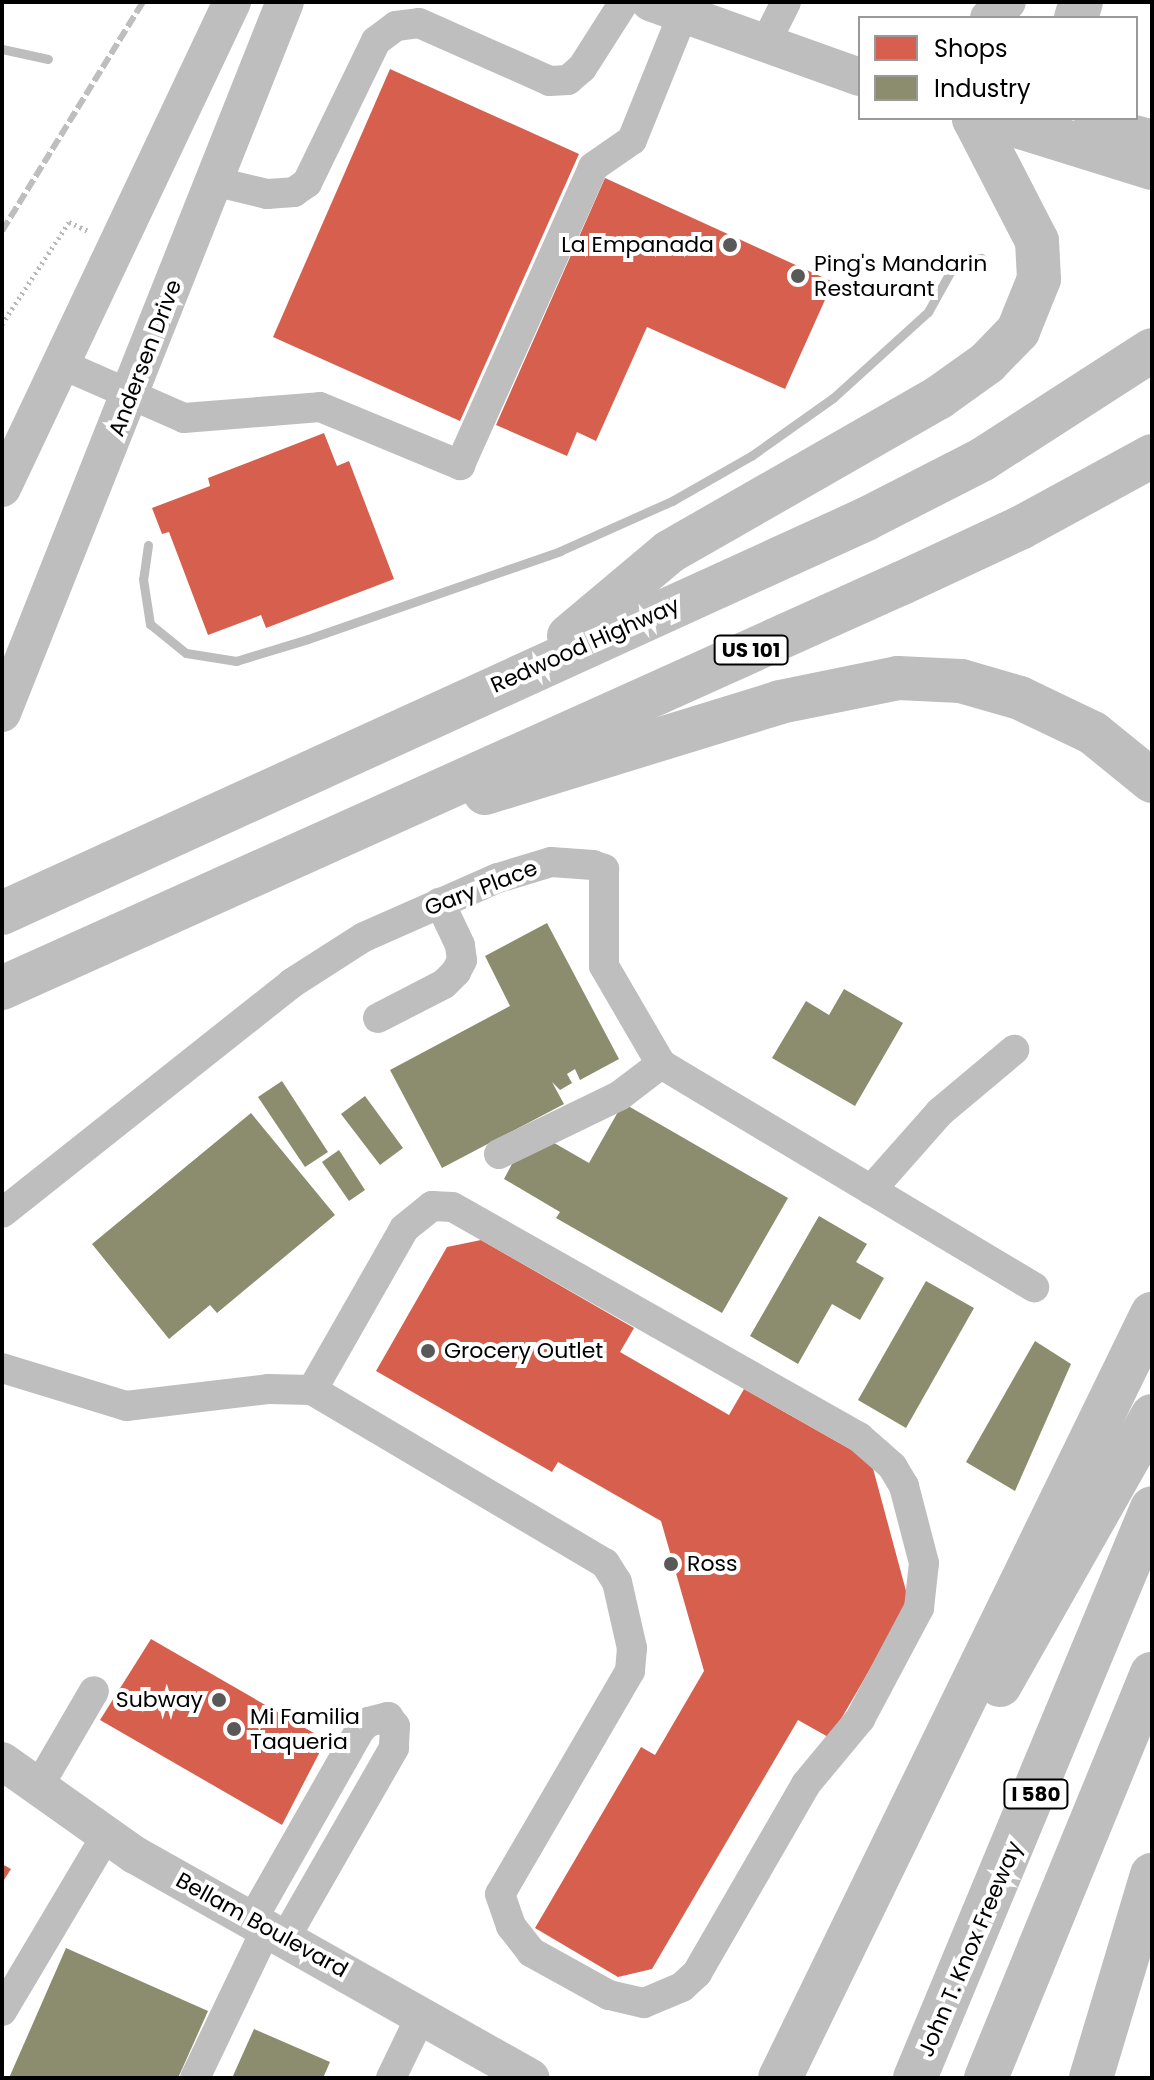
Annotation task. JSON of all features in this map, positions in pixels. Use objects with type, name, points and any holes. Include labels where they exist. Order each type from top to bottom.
[{"type":"highway","points":[[531,668],[669,552],[938,398],[987,363],[1018,331],[1039,279],[1037,241],[974,120]]},
{"type":"highway","points":[[988,120],[1004,122],[1152,168]]},
{"type":"highway","points":[[1099,120],[1119,133],[1152,142]]},
{"type":"highway","name":"Redwood Highway","points":[[2,913],[531,668],[927,490],[1038,426],[1152,350]]},
{"type":"highway","name":"US 101","points":[[2,988],[951,560],[1152,456]]},
{"type":"highway","points":[[344,832],[612,757],[780,702],[898,678],[961,681],[1020,698],[1093,733],[1152,781]]},
{"type":"highway","points":[[780,2078],[1152,1314]]},
{"type":"highway","points":[[906,1822],[1010,1669],[1152,1416]]},
{"type":"highway","name":"John T. Knox Freeway","points":[[915,2078],[1152,1508]]},
{"type":"highway","points":[[986,2078],[1152,1674]]},
{"type":"highway","points":[[1091,2078],[1152,1875]]},
{"type":"main road","points":[[2,488],[232,2]]},
{"type":"main road","name":"Andersen Drive","points":[[2,713],[130,398],[285,2]]},
{"type":"main road","points":[[991,16],[1007,2]]},
{"type":"main road","points":[[666,8],[858,76]]},
{"type":"main road","name":"Bellam Boulevard","points":[[2,1761],[106,1836],[530,2078]]},
{"type":"street","points":[[213,181],[267,194],[294,192],[307,183],[376,41],[396,26],[419,23],[550,81],[568,80],[582,68],[624,2]]},
{"type":"street","points":[[765,44],[786,2]]},
{"type":"street","points":[[61,364],[130,398],[184,418],[320,407],[460,465],[593,167],[632,140],[666,8]]},
{"type":"street","name":"Gary Place","points":[[2,1213],[292,983],[364,937],[440,903],[551,862],[604,869],[604,966],[661,1064],[1034,1287]]},
{"type":"street","points":[[378,1018],[444,984],[456,972],[462,960],[460,945],[440,903]]},
{"type":"street","points":[[871,1190],[940,1112],[1014,1050]]},
{"type":"street","points":[[499,1154],[619,1096],[661,1064]]},
{"type":"street","points":[[2,1368],[126,1406],[291,1387],[312,1390],[595,1554],[613,1572],[632,1648],[630,1671],[500,1894],[511,1926],[531,1952],[609,1995],[644,2003],[682,1987],[697,1973],[806,1784],[860,1719],[919,1608],[924,1563],[904,1486],[892,1466],[859,1437],[452,1207],[432,1206],[404,1229],[312,1390]]},
{"type":"street","points":[[37,1789],[94,1691]]},
{"type":"street","points":[[195,2078],[360,1730],[368,1722],[388,1717],[395,1726],[394,1748],[268,1929]]},
{"type":"street","points":[[5,1995],[106,1836]]},
{"type":"street","points":[[391,2078],[422,2014]]},
{"type":"path","points":[[2,324],[69,222],[117,246]]},
{"type":"building: Shops","points":[[390,69],[579,154],[460,421],[273,337]]},
{"type":"building: Shops","points":[[605,178],[833,282],[785,389],[647,327],[596,441],[577,432],[567,456],[496,425]]},
{"type":"building: Shops","points":[[324,433],[337,466],[349,461],[394,579],[266,628],[261,615],[208,635],[169,532],[162,534],[152,508],[210,486],[208,478]]},
{"type":"building: Shops","points":[[481,1240],[634,1328],[620,1352],[729,1415],[744,1389],[871,1461],[909,1602],[830,1738],[798,1720],[652,1969],[618,1977],[535,1928],[641,1747],[655,1755],[704,1671],[661,1521],[558,1462],[552,1472],[376,1371],[447,1247]]},
{"type":"building: Shops","points":[[151,1639],[326,1740],[282,1825],[100,1720]]},
{"type":"building: Shops","points":[[2,1864],[11,1869],[2,1883]]},
{"type":"building: Industry","points":[[547,923],[619,1059],[580,1080],[575,1069],[567,1074],[572,1083],[560,1090],[552,1082],[564,1104],[442,1168],[390,1070],[510,1006],[485,956]]},
{"type":"building: Industry","points":[[844,989],[903,1023],[855,1106],[772,1058],[806,1001],[829,1015]]},
{"type":"building: Industry","points":[[282,1081],[328,1152],[305,1167],[258,1097]]},
{"type":"building: Industry","points":[[365,1096],[403,1148],[380,1165],[341,1114]]},
{"type":"building: Industry","points":[[623,1103],[788,1198],[722,1313],[556,1218],[560,1212],[504,1179],[513,1162],[549,1140],[589,1163]]},
{"type":"building: Industry","points":[[251,1113],[335,1215],[217,1313],[210,1305],[169,1339],[92,1244]]},
{"type":"building: Industry","points":[[339,1150],[365,1190],[349,1201],[322,1162]]},
{"type":"building: Industry","points":[[819,1216],[867,1244],[856,1262],[884,1278],[860,1320],[832,1304],[798,1364],[750,1336]]},
{"type":"building: Industry","points":[[926,1281],[974,1308],[906,1428],[858,1400]]},
{"type":"building: Industry","points":[[1035,1341],[1071,1364],[1015,1491],[966,1462]]},
{"type":"building: Industry","points":[[66,1948],[208,2011],[178,2078],[9,2078]]},
{"type":"building: Industry","points":[[254,2029],[330,2062],[323,2078],[232,2078]]},
{"type":"waterway","points":[[2,49],[48,59]]},
{"type":"waterway","points":[[148,545],[143,579],[150,624],[186,653],[236,661],[308,639],[560,551],[672,501],[751,456],[833,398],[928,312],[954,265],[981,258]]},
{"type":"railway","points":[[2,231],[143,2]]},
{"type":"place","name":"La Empanada","points":[[730,245]]},
{"type":"place","name":"Ping's Mandarin Restaurant","points":[[798,276]]},
{"type":"place","name":"Grocery Outlet","points":[[428,1351]]},
{"type":"place","name":"Ross","points":[[671,1564]]},
{"type":"place","name":"Subway","points":[[219,1700]]},
{"type":"place","name":"Mi Familia Taqueria","points":[[234,1729]]}]
